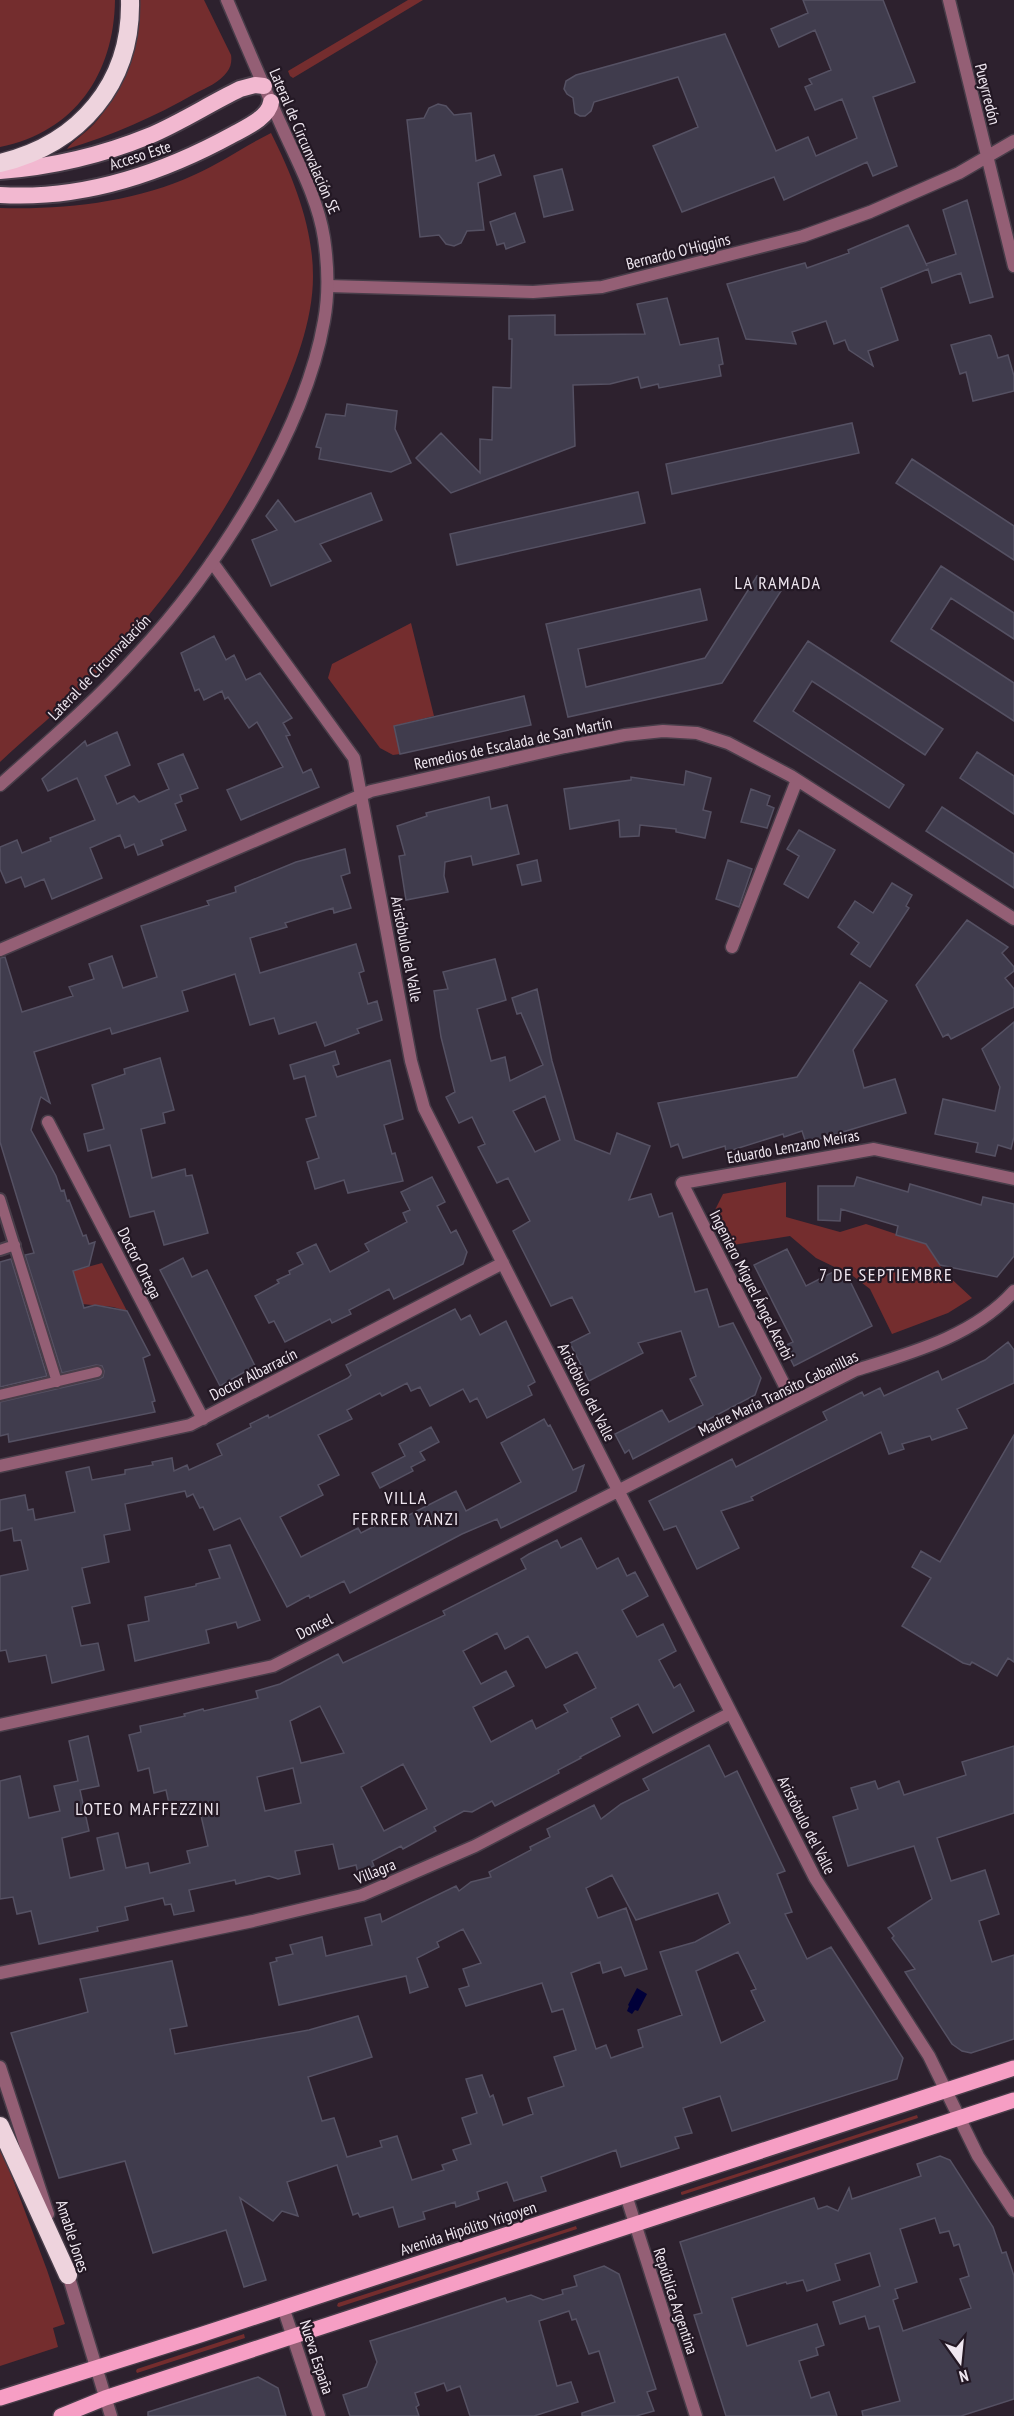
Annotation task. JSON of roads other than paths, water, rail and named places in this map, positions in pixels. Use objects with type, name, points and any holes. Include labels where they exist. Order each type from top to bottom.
[{"type":"highway","points":[[0,163],[27,155],[63,137],[78,125],[102,98],[120,67],[126,49],[130,0]]},
{"type":"highway","name":"Acceso Este","points":[[0,171],[50,166],[91,157],[149,136],[240,89],[255,85],[268,94],[270,108],[242,130],[198,153],[152,172],[123,181],[67,192],[0,195]]},
{"type":"highway","points":[[0,2126],[68,2275]]},
{"type":"main road","name":"Avenida Hipólito Yrigoyen","points":[[0,2398],[1014,2068]]},
{"type":"main road","points":[[62,2416],[105,2398],[1014,2100]]},
{"type":"street","name":"Lateral de Circunvalación SE","points":[[212,562],[270,465],[295,413],[325,319],[328,286],[326,255],[318,210],[227,0]]},
{"type":"street","name":"Pueyrredón","points":[[949,0],[1014,266]]},
{"type":"street","name":"Bernardo O'Higgins","points":[[328,286],[533,292],[602,287],[803,236],[833,226],[959,173],[1014,141]]},
{"type":"street","name":"Lateral de Circunvalación","points":[[0,784],[101,693],[137,655],[212,562]]},
{"type":"street","name":"Aristóbulo del Valle","points":[[212,562],[354,758],[411,1061],[424,1108],[815,1878],[929,2056],[978,2156],[1014,2211]]},
{"type":"street","name":"Remedios de Escalada de San Martín","points":[[0,950],[361,795],[565,747],[625,735],[663,732],[697,733],[728,744],[797,780],[1014,920]]},
{"type":"street","points":[[732,947],[797,780]]},
{"type":"street","name":"Doctor Ortega","points":[[48,1122],[202,1419]]},
{"type":"street","name":"Eduardo Lenzano Meiras","points":[[682,1183],[874,1149],[1014,1179]]},
{"type":"street","name":"Ingeniero Miguel Ángel Acerbi","points":[[682,1183],[793,1402]]},
{"type":"street","name":"Doctor Albarracín","points":[[0,1466],[190,1425],[503,1263]]},
{"type":"street","name":"Madre María Transito Cabanillas","points":[[619,1491],[856,1370],[956,1335],[990,1314],[1014,1292]]},
{"type":"street","name":"Doncel","points":[[0,1725],[273,1666],[619,1491]]},
{"type":"street","name":"Villagra","points":[[0,1973],[253,1921],[362,1895],[475,1846],[731,1713]]},
{"type":"street","name":"Amable Jones","points":[[0,2067],[111,2416]]},
{"type":"street","name":"República Argentina","points":[[626,2195],[696,2416]]},
{"type":"street","name":"Nueva España","points":[[283,2307],[319,2416]]},
{"type":"lane","points":[[0,1199],[57,1382]]},
{"type":"lane","points":[[0,1250],[15,1245]]},
{"type":"lane","points":[[0,1395],[97,1372]]},
{"type":"district","name":"LA RAMADA","points":[[778,582]]},
{"type":"district","name":"7 DE SEPTIEMBRE","points":[[886,1274]]},
{"type":"district","name":"VILLA FERRER YANZI","points":[[406,1507]]},
{"type":"district","name":"LOTEO MAFFEZZINI","points":[[148,1808]]}]
